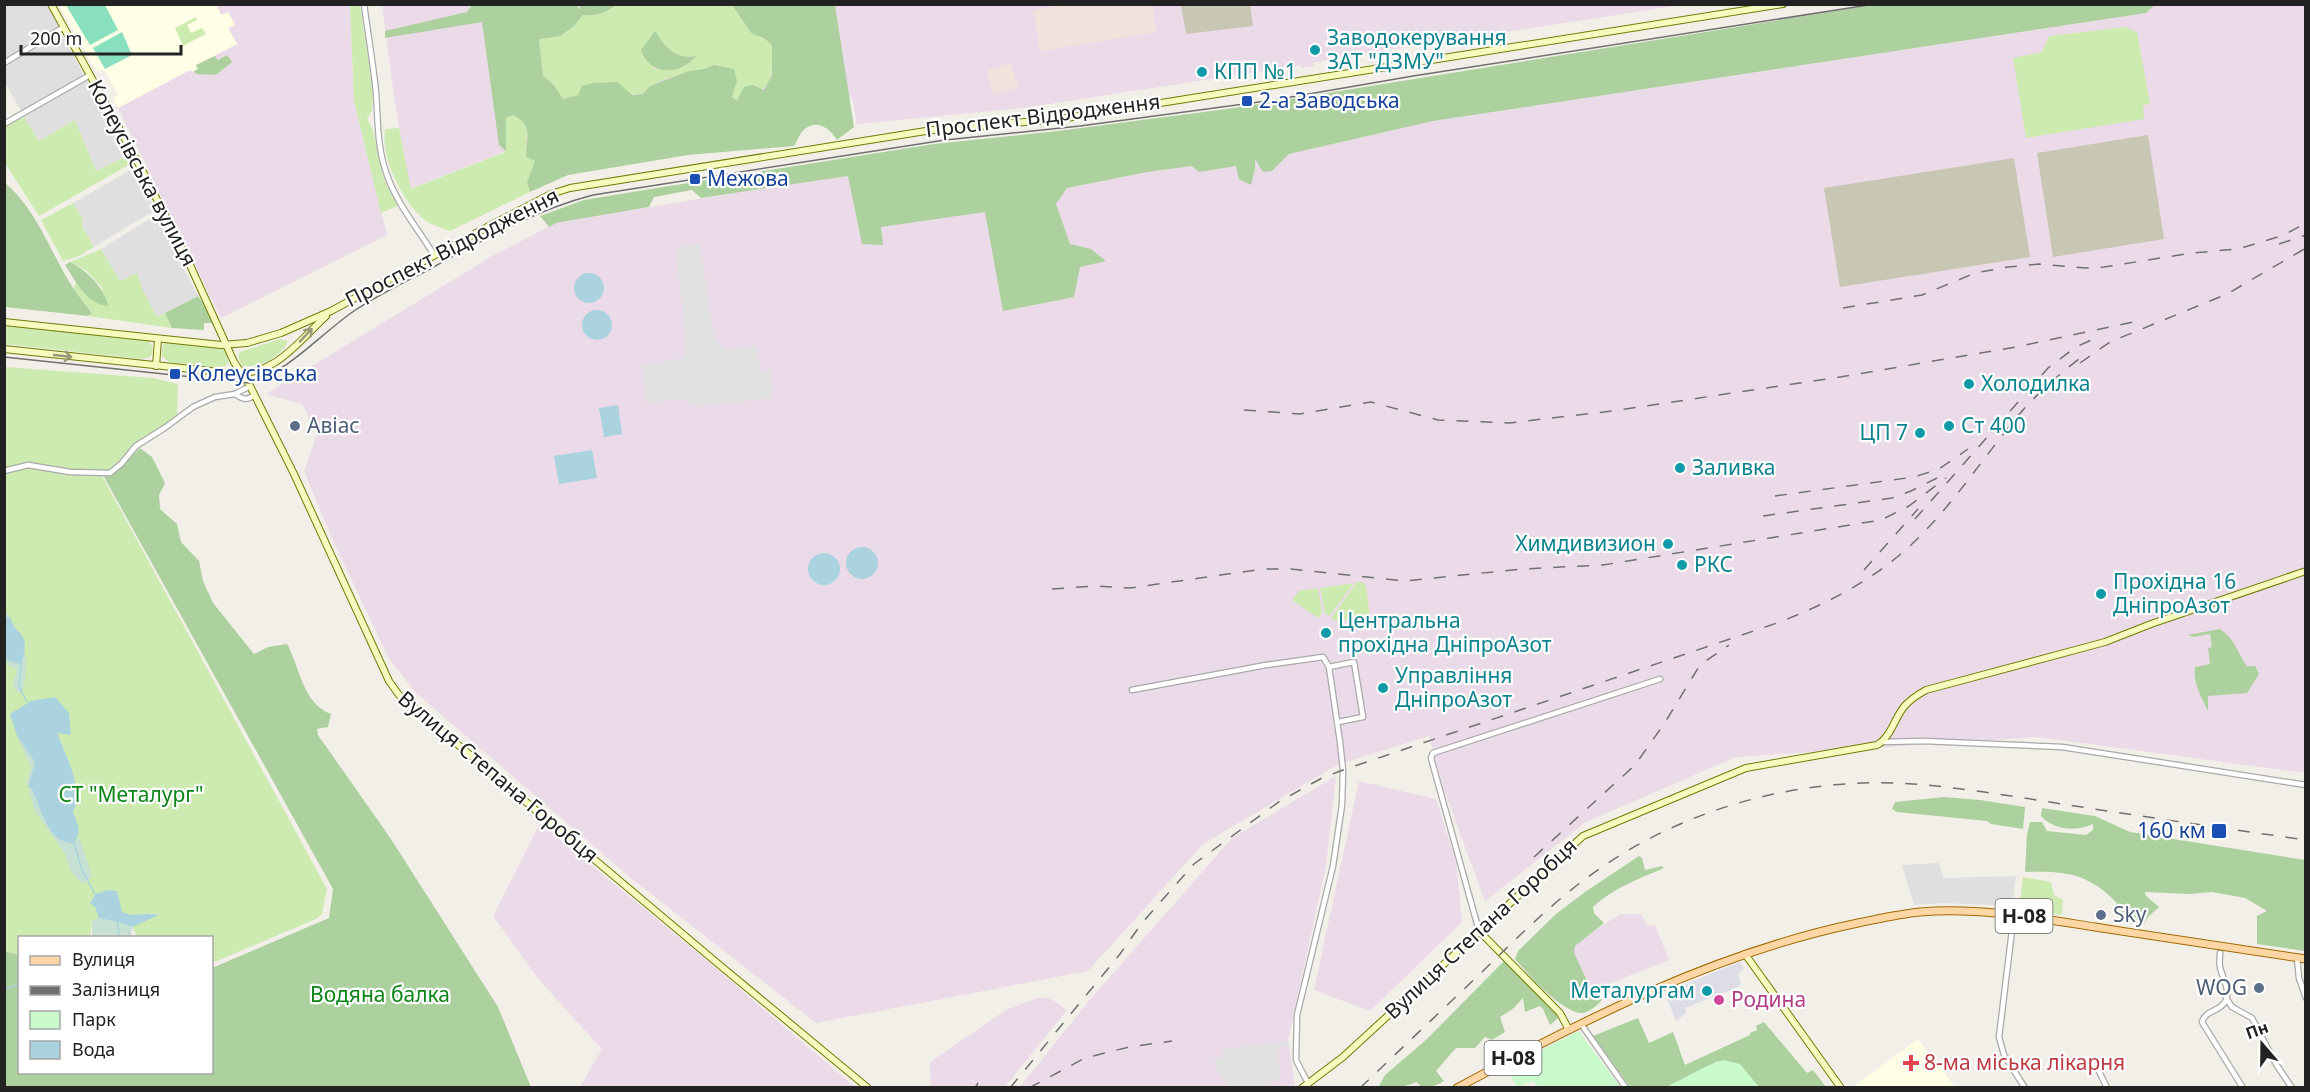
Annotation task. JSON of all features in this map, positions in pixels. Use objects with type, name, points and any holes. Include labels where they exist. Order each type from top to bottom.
[{"type":"main road","name":"Н-08","points":[[1457,1088],[1581,1024],[1658,989],[1745,954],[1810,933],[1903,914],[1938,911],[2014,914],[2306,959]]},
{"type":"street","name":"Колеусівська вулиця","points":[[51,4],[186,256],[227,345]]},
{"type":"street","points":[[364,4],[382,160],[400,203],[434,255]]},
{"type":"street","name":"Проспект Відродження","points":[[4,322],[227,345],[247,343],[281,333],[331,311],[551,194],[592,183],[932,130],[988,123],[1060,119],[1784,4]]},
{"type":"street","points":[[4,63],[64,27]]},
{"type":"street","points":[[4,124],[90,75]]},
{"type":"street","name":"Проспект Відродження","points":[[4,349],[242,374],[264,369],[279,361],[331,311]]},
{"type":"street","points":[[156,366],[158,339]]},
{"type":"street","name":"Вулиця Степана Горобця","points":[[227,345],[294,474],[389,681],[399,695],[868,1088]]},
{"type":"street","points":[[4,471],[28,465],[70,472],[110,473],[136,446],[194,406],[215,397],[236,394],[250,386]]},
{"type":"street","points":[[236,394],[243,399],[254,395]]},
{"type":"street","points":[[1883,742],[1904,707],[1914,696],[1926,690],[2105,642],[2306,571]]},
{"type":"street","points":[[1132,690],[1266,665],[1323,657],[1329,667],[1343,770],[1340,829],[1334,866],[1297,1015],[1296,1060],[1308,1083]]},
{"type":"street","points":[[1329,667],[1354,662],[1363,717],[1338,722]]},
{"type":"street","points":[[1569,1030],[1560,1014],[1479,930],[1431,758],[1433,753],[1660,679]]},
{"type":"street","points":[[1883,742],[1924,741],[2062,747],[2306,785]]},
{"type":"street","name":"Вулиця Степана Горобця","points":[[1302,1088],[1343,1057],[1583,836],[1746,768],[1866,749],[1883,742]]},
{"type":"street","points":[[2014,914],[1999,1037],[2004,1056],[2025,1088]]},
{"type":"street","points":[[2220,953],[2220,967],[2227,985],[2226,998],[2219,1008],[2207,1013],[2202,1022],[2243,1088]]},
{"type":"street","points":[[1745,954],[1841,1088]]},
{"type":"street","points":[[2297,958],[2299,978],[2306,998]]},
{"type":"street","points":[[2226,998],[2232,1007],[2252,1018],[2276,1064],[2292,1088]]},
{"type":"street","points":[[1581,1024],[1626,1088]]},
{"type":"street","points":[[2098,1069],[2107,1088]]},
{"type":"shaded area","points":[[1072,4],[1152,5],[1156,32],[1040,51],[1034,10]]},
{"type":"shaded area","points":[[5,5],[48,5],[60,27],[5,60]]},
{"type":"shaded area","points":[[59,5],[216,5],[221,15],[228,12],[235,25],[228,28],[237,44],[196,65],[198,69],[192,72],[190,70],[118,108],[113,99],[118,94],[104,70],[96,71]]},
{"type":"shaded area","points":[[216,5],[350,5],[354,101],[387,235],[221,318],[118,108],[191,69],[192,72],[198,70],[196,65],[237,44]]},
{"type":"shaded area","points":[[382,5],[1681,5],[1331,59],[1302,68],[1301,65],[1023,108],[857,124],[852,97],[506,151],[410,189],[394,97]]},
{"type":"shaded area","points":[[1181,5],[1250,5],[1253,26],[1186,34]]},
{"type":"shaded area","points":[[2155,5],[2305,5],[2305,773],[2037,737],[1736,757],[1586,822],[1485,901],[1443,787],[1429,736],[1337,765],[1203,844],[1088,971],[816,1023],[632,879],[416,693],[388,657],[331,536],[304,471],[317,434],[302,404],[266,394],[494,255],[556,223],[847,174],[1289,154],[1433,121],[2146,13]]},
{"type":"shaded area","points":[[61,32],[84,76],[22,112],[5,83],[5,66]]},
{"type":"shaded area","points":[[1010,63],[1018,87],[994,94],[987,71]]},
{"type":"shaded area","points":[[86,79],[129,155],[96,171],[75,120],[39,141],[24,117]]},
{"type":"shaded area","points":[[2148,135],[2164,239],[2053,257],[2037,153]]},
{"type":"shaded area","points":[[2014,158],[2030,257],[1840,287],[1824,188]]},
{"type":"shaded area","points":[[134,168],[155,210],[94,247],[82,226],[83,219],[73,203]]},
{"type":"shaded area","points":[[156,215],[198,296],[157,317],[143,291],[137,273],[120,281],[101,249]]},
{"type":"shaded area","points":[[700,243],[714,336],[726,350],[756,345],[761,371],[771,370],[773,398],[698,407],[682,399],[646,403],[641,365],[684,358],[686,349],[676,248]]},
{"type":"shaded area","points":[[7,613],[25,651],[26,671],[22,693],[16,691],[13,683],[17,670],[8,665],[5,656],[4,614]]},
{"type":"shaded area","points":[[17,736],[35,762],[28,787],[31,767]]},
{"type":"shaded area","points":[[1336,776],[1326,867],[1288,1040],[1295,1084],[1291,1088],[1019,1088],[1088,1002],[1232,838]]},
{"type":"shaded area","points":[[1359,781],[1436,799],[1456,862],[1462,922],[1370,1011],[1314,990]]},
{"type":"shaded area","points":[[28,787],[32,789],[48,825],[74,843],[79,837],[92,876],[89,880],[81,883],[71,871],[65,854],[35,811]]},
{"type":"shaded area","points":[[540,823],[692,948],[855,1087],[580,1087],[602,1049],[540,981],[493,916]]},
{"type":"shaded area","points":[[1939,863],[1943,878],[2016,876],[2012,906],[1944,903],[1914,905],[1902,865]]},
{"type":"shaded area","points":[[1620,914],[1641,914],[1648,926],[1655,925],[1669,960],[1593,990],[1569,947]]},
{"type":"shaded area","points":[[99,918],[132,927],[131,936],[92,935],[92,921]]},
{"type":"shaded area","points":[[1740,962],[1744,968],[1738,974],[1741,984],[1738,987],[1685,1008],[1686,1013],[1676,1021],[1666,996],[1667,992]]},
{"type":"shaded area","points":[[1037,998],[1049,998],[1067,1010],[1005,1087],[931,1087],[930,1062],[1006,1010]]},
{"type":"shaded area","name":"8-ма міська лікарня","points":[[1918,1039],[1955,1087],[1853,1087]]},
{"type":"shaded area","points":[[1288,1041],[1289,1046],[1281,1047],[1277,1053],[1281,1077],[1264,1087],[1230,1087],[1218,1072],[1214,1059],[1224,1057],[1222,1049]]},
{"type":"green space","points":[[1879,4],[2155,5],[2146,13],[1433,121],[1289,154],[1272,171],[1263,172],[1255,159],[1251,185],[1239,179],[1236,166],[1199,172],[1192,166],[1147,172],[1067,188],[1056,204],[1070,244],[1091,249],[1106,261],[1080,267],[1074,297],[1003,311],[985,212],[881,227],[883,245],[862,244],[848,176],[701,198],[692,190],[654,197],[649,207],[556,223],[549,227],[540,216],[584,200],[934,144],[1058,131],[1234,108]]},
{"type":"green space","points":[[66,5],[105,5],[118,30],[90,45]]},
{"type":"green space","points":[[350,5],[360,5],[373,90],[372,111],[367,118],[374,135],[383,176],[398,206],[381,213],[354,101]]},
{"type":"green space","points":[[472,5],[577,5],[580,10],[580,5],[616,5],[601,13],[583,15],[574,26],[560,36],[539,39],[543,76],[554,85],[563,99],[578,95],[582,86],[593,83],[618,82],[632,95],[643,94],[650,86],[689,71],[714,65],[734,69],[737,81],[732,97],[737,101],[744,87],[753,85],[764,90],[772,75],[772,45],[764,38],[752,34],[732,5],[835,5],[854,127],[837,140],[826,128],[811,126],[801,133],[794,146],[688,155],[568,175],[530,192],[527,182],[535,161],[526,157],[527,133],[520,119],[513,115],[506,118],[506,151],[499,145],[482,22],[385,38],[385,31],[467,12]]},
{"type":"green space","points":[[616,5],[732,5],[752,34],[764,38],[772,45],[771,76],[764,87],[737,101],[732,97],[737,81],[714,65],[658,82],[643,94],[579,95],[562,99],[554,85],[543,76],[539,39],[560,36],[574,26],[583,15],[605,12]],"holes":[[[655,32],[671,51],[682,56],[695,56],[682,66],[671,69],[654,69]]]},
{"type":"green space","points":[[196,17],[197,20],[187,25],[191,33],[202,28],[206,34],[183,46],[175,28]]},
{"type":"green space","points":[[2126,27],[2137,32],[2150,104],[2143,105],[2144,119],[2026,138],[2013,58],[2042,52],[2049,36]]},
{"type":"green space","points":[[655,31],[672,51],[683,56],[696,56],[690,62],[674,70],[658,69],[651,65],[641,50]]},
{"type":"green space","points":[[122,32],[132,55],[105,69],[93,48]]},
{"type":"green space","points":[[227,55],[232,62],[216,75],[196,74],[194,71],[198,69],[196,65],[215,56],[218,60]]},
{"type":"green space","points":[[513,115],[522,120],[528,130],[526,140],[535,161],[527,182],[530,192],[450,231],[430,223],[419,215],[410,205],[390,167],[384,141],[385,129],[399,128],[411,189],[505,152],[506,117]]},
{"type":"green space","points":[[24,117],[39,141],[75,120],[96,171],[129,155],[132,163],[39,216],[5,163],[5,126]]},
{"type":"green space","points":[[4,182],[16,193],[35,219],[66,277],[92,313],[88,316],[5,307]]},
{"type":"green space","points":[[73,203],[83,219],[82,226],[94,247],[77,257],[63,261],[41,220]]},
{"type":"green space","points":[[101,249],[120,281],[137,273],[143,291],[157,317],[165,313],[172,328],[88,316],[92,312],[74,291],[75,282],[88,297],[103,289],[87,271],[70,262]]},
{"type":"green space","points":[[70,262],[94,280],[109,306],[94,302],[83,292],[65,265]]},
{"type":"green space","points":[[198,296],[209,311],[212,323],[204,323],[204,330],[172,328],[165,313]]},
{"type":"green space","points":[[5,324],[148,340],[152,346],[152,353],[150,357],[142,359],[5,344]]},
{"type":"green space","points":[[280,339],[287,341],[287,344],[273,357],[261,364],[242,366],[238,356],[240,352]]},
{"type":"green space","points":[[167,342],[223,348],[227,352],[228,364],[222,368],[169,362],[162,356],[162,346]]},
{"type":"green space","name":"СТ \"Металург\"","points":[[5,367],[153,378],[178,384],[177,415],[141,439],[113,467],[101,474],[327,889],[322,914],[316,919],[213,963],[213,936],[137,936],[132,927],[99,918],[92,921],[90,936],[18,936],[18,955],[5,951]]},
{"type":"green space","name":"Водяна балка","points":[[140,448],[152,457],[165,483],[159,495],[160,509],[177,524],[181,542],[199,561],[203,581],[213,603],[254,654],[268,647],[287,644],[308,693],[321,709],[331,714],[328,727],[317,729],[318,735],[391,839],[498,1007],[531,1087],[5,1087],[4,951],[18,955],[18,1074],[213,1074],[213,968],[329,918],[333,889],[104,477],[117,471]]},
{"type":"green space","points":[[1357,582],[1364,583],[1366,586],[1370,617],[1335,621],[1331,618]]},
{"type":"green space","points":[[1354,583],[1329,616],[1325,613],[1320,588]]},
{"type":"green space","points":[[1318,588],[1322,613],[1318,618],[1292,600],[1299,591]]},
{"type":"green space","points":[[2220,629],[2232,641],[2247,666],[2255,666],[2259,674],[2247,693],[2208,696],[2208,711],[2198,690],[2195,667],[2210,664],[2208,648],[2212,647],[2210,634],[2194,637],[2188,635]]},
{"type":"green space","points":[[1944,797],[2025,807],[2023,829],[1991,824],[1987,821],[1897,812],[1892,809],[1895,802]]},
{"type":"green space","points":[[2042,808],[2095,816],[2130,832],[2305,860],[2305,951],[2257,944],[2257,916],[2267,911],[2245,898],[2212,892],[2188,894],[2145,892],[2146,896],[2159,907],[2147,918],[2144,925],[2119,922],[2117,903],[2096,885],[2086,880],[2064,873],[2025,872],[2030,822],[2042,822],[2047,831],[2086,835],[2093,830],[2093,824],[2072,829],[2058,827],[2041,816]]},
{"type":"green space","points":[[1639,856],[1642,858],[1645,870],[1662,866],[1664,868],[1618,889],[1593,907],[1594,913],[1604,923],[1575,946],[1574,953],[1592,991],[1599,991],[1602,1000],[1588,1011],[1574,1012],[1546,992],[1515,959],[1518,951],[1556,914]]},
{"type":"green space","points":[[2023,877],[2051,882],[2054,895],[2063,900],[2062,915],[2019,909]]},
{"type":"green space","points":[[1504,961],[1556,1013],[1558,1018],[1550,1025],[1540,1006],[1525,1012],[1523,998],[1514,1008],[1500,1017],[1505,1032],[1492,1040],[1485,1037],[1475,1048],[1456,1048],[1436,1071],[1444,1081],[1428,1087],[1421,1087],[1417,1082],[1402,1087],[1378,1088],[1385,1075],[1427,1039]]},
{"type":"green space","points":[[1638,1018],[1649,1043],[1673,1032],[1685,1065],[1750,1035],[1757,1030],[1756,1026],[1764,1022],[1807,1073],[1813,1070],[1826,1087],[1759,1087],[1718,1061],[1667,1087],[1630,1087],[1593,1036]]},
{"type":"green space","points":[[1579,1031],[1620,1087],[1538,1087],[1534,1081],[1517,1087],[1506,1068]]},
{"type":"green space","points":[[1723,1060],[1740,1064],[1759,1087],[1667,1087],[1703,1068]]},
{"type":"water","points":[[589,273],[600,277],[604,288],[600,299],[589,303],[578,299],[574,288],[578,277]]},
{"type":"water","points":[[597,310],[608,314],[612,325],[608,336],[597,340],[586,336],[582,325],[586,314]]},
{"type":"water","points":[[618,405],[622,434],[604,437],[599,408]]},
{"type":"water","points":[[592,450],[597,478],[559,484],[554,456]]},
{"type":"water","points":[[862,547],[874,551],[878,563],[874,575],[862,579],[850,575],[846,563],[850,551]]},
{"type":"water","points":[[824,553],[836,557],[840,569],[836,581],[824,585],[812,581],[808,569],[812,557]]},
{"type":"water","points":[[5,617],[11,618],[13,626],[24,641],[25,649],[21,664],[7,660]]},
{"type":"water","points":[[55,697],[69,713],[71,735],[57,733],[75,783],[76,803],[73,812],[79,832],[74,843],[65,842],[52,832],[32,789],[28,787],[35,762],[17,736],[10,714],[31,701]]},
{"type":"water","points":[[108,890],[117,891],[122,912],[131,915],[159,915],[132,927],[99,918],[95,907],[90,903],[96,894]]},
{"type":"waterway","points":[[21,664],[19,687],[27,702]]},
{"type":"waterway","points":[[74,843],[82,870],[95,894]]},
{"type":"waterway","points":[[117,921],[118,936]]},
{"type":"waterway","points":[[4,990],[18,985]]},
{"type":"tram line","points":[[4,357],[249,383],[278,370],[304,352],[341,320],[382,294],[510,227],[551,209],[593,195],[945,140],[1080,126],[1274,100],[1875,4]]},
{"type":"railway","points":[[1843,308],[1922,295],[1975,273],[2008,267],[2039,264],[2086,268],[2104,267],[2192,253],[2238,249],[2284,235],[2306,223]]},
{"type":"railway","points":[[2279,244],[2306,235]]},
{"type":"railway","points":[[2080,363],[2110,342],[2227,294],[2306,248]]},
{"type":"railway","points":[[1244,410],[1300,414],[1371,402],[1438,420],[1509,423],[1612,411],[1840,377],[2016,347],[2138,321]]},
{"type":"railway","points":[[1915,519],[2048,368],[2076,347],[2098,337]]},
{"type":"railway","points":[[1010,1088],[1120,954],[1142,923],[1194,864],[1280,801],[1322,778],[1343,770],[1777,623],[1849,590],[1866,580],[1913,543],[1957,495],[2023,410],[2052,381],[2084,355]]},
{"type":"railway","points":[[1775,496],[1914,477],[1939,469],[1968,449]]},
{"type":"railway","points":[[1763,516],[1892,498],[1937,478]]},
{"type":"railway","points":[[1052,589],[1096,586],[1130,588],[1263,569],[1291,569],[1404,581],[1522,569],[1603,565],[1881,520],[1909,506],[1946,478]]},
{"type":"railway","points":[[1864,570],[1918,509]]},
{"type":"railway","points":[[1534,857],[1635,765],[1664,724],[1700,665],[1729,645]]},
{"type":"railway","points":[[1360,1088],[1555,903],[1602,867],[1673,827],[1751,800],[1832,785],[1913,784],[1954,788],[2306,840]]},
{"type":"railway","points":[[1029,1088],[1085,1058],[1129,1047],[1172,1041]]},
{"type":"railway","points":[[975,1088],[978,1083]]},
{"type":"place","name":"Заводокерування ЗАТ \"ДЗМУ\"","points":[[1315,50]]},
{"type":"place","name":"КПП №1","points":[[1202,72]]},
{"type":"place","name":"2-а Заводська","points":[[1247,101]]},
{"type":"place","name":"Межова","points":[[695,179]]},
{"type":"place","name":"Колеусівська","points":[[175,374]]},
{"type":"place","name":"Холодилка","points":[[1969,384]]},
{"type":"place","name":"Авіас","points":[[295,426]]},
{"type":"place","name":"Ст 400","points":[[1949,426]]},
{"type":"place","name":"ЦП 7","points":[[1920,433]]},
{"type":"place","name":"Заливка","points":[[1680,468]]},
{"type":"place","name":"Химдивизион","points":[[1668,544]]},
{"type":"place","name":"РКС","points":[[1682,565]]},
{"type":"place","name":"Прохідна 16 ДніпроАзот","points":[[2101,594]]},
{"type":"place","name":"Центральна прохідна ДніпроАзот","points":[[1326,633]]},
{"type":"place","name":"Управління ДніпроАзот","points":[[1383,688]]},
{"type":"place","name":"160 км","points":[[2219,831]]},
{"type":"place","name":"Sky","points":[[2101,915]]},
{"type":"place","name":"WOG","points":[[2259,988]]},
{"type":"place","name":"Металургам","points":[[1707,991]]},
{"type":"place","name":"Родина","points":[[1719,1000]]},
{"type":"place","name":"8-ма міська лікарня","points":[[1911,1063]]}]
